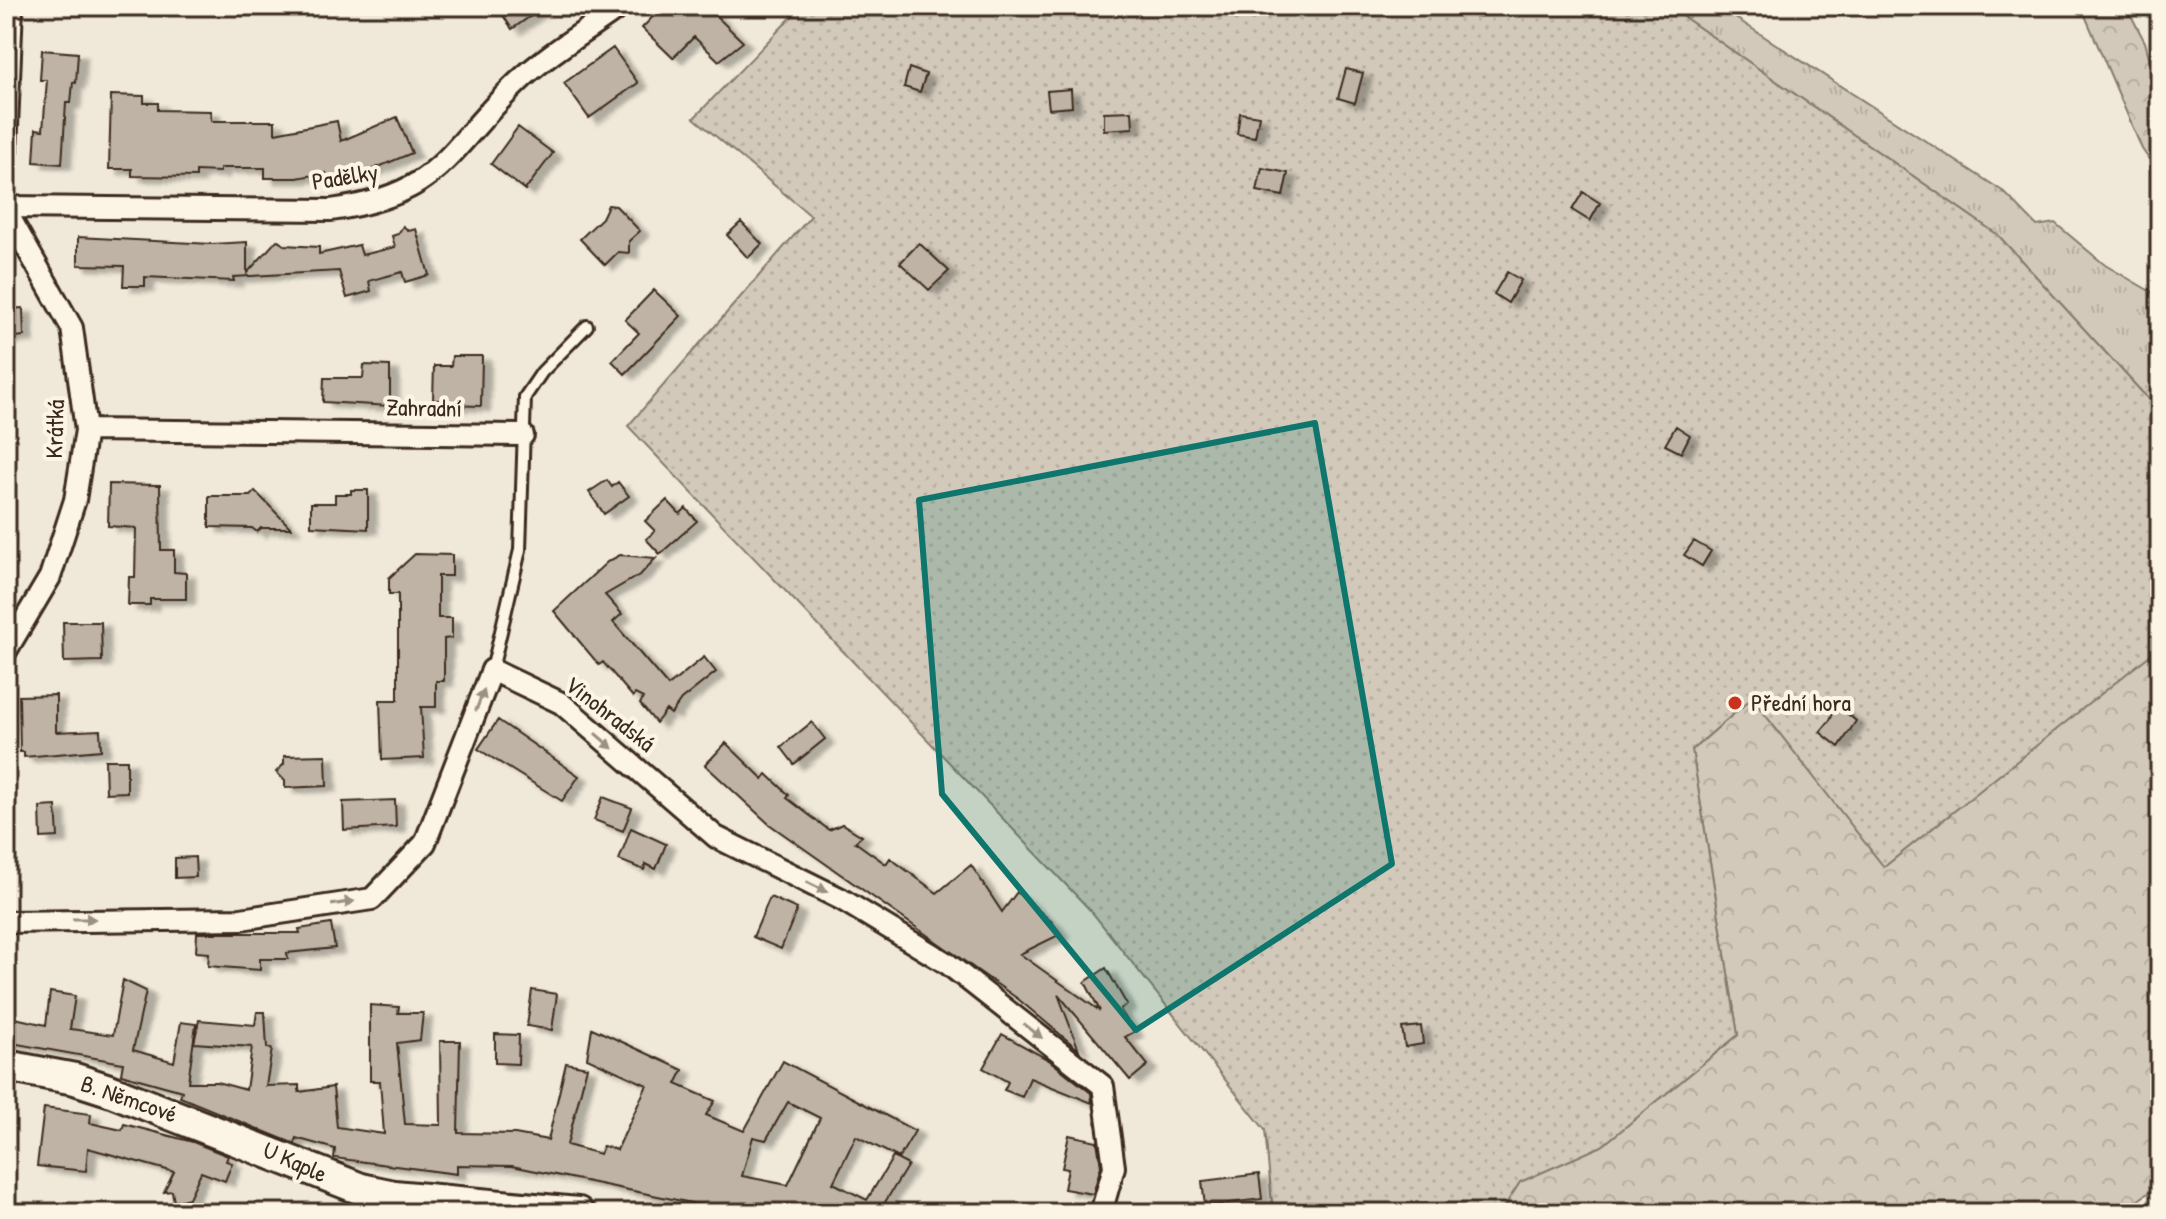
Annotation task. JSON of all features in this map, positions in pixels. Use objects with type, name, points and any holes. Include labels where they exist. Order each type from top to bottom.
[{"type":"street","points":[[6,151],[12,6]]},
{"type":"street","name":"Padělky","points":[[6,209],[331,210],[376,204],[416,187],[457,152],[518,82],[621,6]]},
{"type":"street","name":"Krátká","points":[[6,209],[72,328],[86,430],[75,500],[50,577],[6,651]]},
{"type":"street","name":"Zahradní","points":[[86,430],[523,435]]},
{"type":"street","points":[[6,922],[241,919],[372,899],[425,843],[492,670]]},
{"type":"street","name":"Vinohradská","points":[[492,670],[561,703],[716,837],[841,899],[948,964],[1103,1086],[1114,1167],[1101,1213]]},
{"type":"street","name":"B. Němcové","points":[[6,1066],[75,1079],[249,1142]]},
{"type":"street","name":"U Kaple","points":[[249,1142],[322,1176],[394,1204],[578,1213]]},
{"type":"lane","points":[[492,670],[520,550],[525,397],[542,372],[587,326]]},
{"type":"highlighted area","points":[[1315,423],[1392,864],[1136,1030],[942,794],[919,500]]},
{"type":"green space","points":[[802,6],[1668,6],[1998,235],[2160,412],[2160,647],[1884,867],[1752,698],[1692,750],[1738,1035],[1602,1146],[1520,1182],[1500,1213],[1273,1213],[1265,1130],[1091,911],[628,426],[811,216],[694,118]]},
{"type":"green space","points":[[1668,6],[1717,6],[2004,192],[2037,226],[2055,223],[2105,265],[2160,297],[2160,412],[1998,235]]},
{"type":"green space","points":[[2081,6],[2126,6],[2145,42],[2151,64],[2160,62],[2160,175],[2142,149]]},
{"type":"green space","points":[[2160,645],[2160,1184],[2121,1213],[1500,1213],[1520,1182],[1602,1146],[1738,1035],[1692,750],[1752,698],[1885,866]]},
{"type":"building","points":[[497,6],[545,6],[512,29]]},
{"type":"building","points":[[663,6],[706,6],[743,42],[719,61],[694,37],[673,58],[642,28]]},
{"type":"building","points":[[613,48],[638,83],[589,118],[564,83]]},
{"type":"building","points":[[42,50],[78,53],[76,83],[73,82],[71,103],[66,103],[62,164],[34,162],[36,129],[43,130],[47,80],[40,80]]},
{"type":"building","points":[[909,68],[926,74],[920,92],[904,87]]},
{"type":"building","points":[[1346,69],[1363,73],[1355,103],[1338,98]]},
{"type":"building","points":[[1071,89],[1072,107],[1049,109],[1047,91]]},
{"type":"building","points":[[111,95],[144,96],[144,103],[158,103],[158,110],[211,111],[211,121],[275,121],[275,133],[337,121],[341,141],[397,117],[412,153],[352,178],[328,183],[326,173],[297,178],[265,178],[265,168],[196,171],[196,177],[132,176],[132,169],[109,169]]},
{"type":"building","points":[[1132,111],[1133,128],[1104,130],[1104,112]]},
{"type":"building","points":[[1240,113],[1259,116],[1255,137],[1237,134]]},
{"type":"building","points":[[518,127],[553,153],[525,190],[491,164]]},
{"type":"building","points":[[1262,168],[1288,173],[1283,196],[1257,191]]},
{"type":"building","points":[[1583,192],[1600,203],[1590,221],[1572,210]]},
{"type":"building","points":[[608,205],[616,206],[640,231],[629,241],[629,253],[618,252],[605,265],[580,239],[602,218]]},
{"type":"building","points":[[741,222],[762,244],[748,258],[727,235]]},
{"type":"building","points":[[403,226],[409,231],[416,229],[429,275],[405,282],[402,272],[369,281],[371,291],[347,298],[339,271],[233,277],[234,281],[145,277],[145,286],[123,286],[124,266],[78,265],[78,237],[212,244],[247,242],[247,273],[277,240],[284,245],[319,247],[319,254],[359,245],[362,255],[395,247],[392,236],[398,234]]},
{"type":"building","points":[[919,243],[949,271],[929,290],[900,263]]},
{"type":"building","points":[[1507,272],[1521,280],[1508,303],[1494,294]]},
{"type":"building","points":[[654,290],[681,316],[625,374],[612,361],[639,333],[625,320]]},
{"type":"building","points":[[23,308],[24,336],[6,338],[6,309]]},
{"type":"building","points":[[452,356],[482,356],[481,406],[447,405],[442,400],[433,400],[434,366],[451,366]]},
{"type":"building","points":[[364,365],[390,366],[390,406],[323,402],[324,378],[363,378]]},
{"type":"building","points":[[1676,426],[1690,435],[1681,453],[1665,445]]},
{"type":"building","points":[[607,480],[612,487],[618,482],[629,496],[604,514],[589,492]]},
{"type":"building","points":[[109,484],[160,485],[161,550],[174,550],[174,572],[186,573],[186,599],[150,599],[150,605],[128,605],[129,577],[135,577],[136,528],[108,526]]},
{"type":"building","points":[[351,490],[368,490],[368,529],[311,526],[311,503],[335,503],[335,494],[351,494]]},
{"type":"building","points":[[255,491],[291,528],[261,528],[257,532],[252,528],[209,527],[209,496],[250,496]]},
{"type":"building","points":[[667,500],[680,514],[686,508],[697,521],[660,554],[646,539],[655,531],[645,521]]},
{"type":"building","points":[[1694,541],[1711,551],[1702,566],[1684,555]]},
{"type":"building","points":[[415,554],[452,555],[452,576],[438,576],[438,618],[452,618],[452,638],[444,639],[444,681],[436,681],[436,707],[421,707],[424,758],[382,760],[380,700],[398,700],[398,594],[389,594],[389,578]]},
{"type":"building","points":[[620,555],[656,558],[641,574],[605,595],[622,614],[613,622],[668,686],[704,657],[716,672],[681,700],[671,714],[666,710],[656,723],[640,704],[643,698],[635,694],[633,697],[603,662],[599,665],[554,611],[607,562]]},
{"type":"building","points":[[63,622],[101,622],[102,661],[64,662]]},
{"type":"building","points":[[56,695],[56,732],[100,730],[101,750],[24,757],[24,752],[20,752],[19,696]]},
{"type":"building","points":[[1836,704],[1856,721],[1839,747],[1820,732],[1830,720]]},
{"type":"building","points":[[498,720],[579,776],[562,801],[478,749]]},
{"type":"building","points":[[812,722],[825,739],[794,764],[781,747]]},
{"type":"building","points":[[726,743],[763,779],[767,774],[789,795],[787,798],[829,830],[842,824],[862,836],[855,842],[886,864],[890,858],[937,893],[971,865],[1002,912],[1017,892],[1052,922],[1061,934],[1020,954],[1100,1011],[1085,982],[1106,968],[1127,1005],[1120,1009],[1134,1032],[1125,1037],[1148,1065],[1130,1080],[1058,994],[1079,1050],[1018,999],[769,824],[705,765]]},
{"type":"building","points":[[326,755],[327,786],[285,788],[285,781],[276,772],[284,764],[284,756]]},
{"type":"building","points":[[105,760],[127,760],[127,792],[106,793]]},
{"type":"building","points":[[603,797],[632,808],[623,831],[594,820]]},
{"type":"building","points":[[395,800],[396,827],[344,830],[343,802]]},
{"type":"building","points":[[56,806],[58,837],[41,838],[40,807]]},
{"type":"building","points":[[631,828],[666,844],[656,869],[646,864],[644,870],[619,860]]},
{"type":"building","points":[[195,857],[196,877],[175,878],[175,858]]},
{"type":"building","points":[[770,897],[797,909],[781,949],[753,937]]},
{"type":"building","points":[[331,924],[335,948],[287,953],[288,959],[260,959],[260,970],[208,966],[209,953],[196,952],[197,933],[300,933],[299,929]]},
{"type":"building","points":[[123,980],[146,991],[133,1050],[174,1062],[181,1022],[196,1024],[188,1082],[217,1082],[246,1090],[252,1047],[194,1043],[199,1020],[255,1025],[257,1012],[265,1012],[267,1048],[272,1049],[266,1086],[299,1085],[299,1092],[333,1087],[337,1127],[384,1134],[380,1081],[370,1081],[370,1005],[399,1007],[398,1013],[423,1013],[420,1040],[397,1043],[405,1124],[441,1125],[440,1041],[460,1041],[458,1133],[515,1134],[548,1140],[566,1063],[587,1067],[567,1145],[600,1154],[603,1146],[617,1150],[647,1085],[587,1058],[592,1028],[683,1070],[676,1084],[715,1101],[706,1115],[744,1131],[783,1061],[915,1131],[899,1158],[856,1136],[833,1183],[867,1200],[893,1157],[908,1165],[882,1207],[894,1213],[740,1213],[512,1166],[457,1165],[457,1174],[334,1158],[335,1149],[296,1138],[295,1144],[180,1097],[182,1091],[121,1074],[123,1063],[6,1042],[6,1016],[46,1025],[50,992],[75,996],[70,1029],[113,1035]],"holes":[[[788,1102],[820,1118],[788,1185],[742,1176],[753,1137],[766,1140]]]},
{"type":"building","points":[[532,990],[557,994],[552,1030],[527,1026]]},
{"type":"building","points":[[1421,1026],[1423,1044],[1405,1047],[1402,1028]]},
{"type":"building","points":[[495,1034],[519,1035],[518,1064],[495,1063]]},
{"type":"building","points":[[1002,1034],[1049,1060],[1091,1093],[1092,1103],[1030,1078],[1022,1097],[1004,1090],[1008,1082],[983,1068]]},
{"type":"building","points":[[44,1108],[91,1114],[90,1123],[122,1130],[124,1124],[193,1142],[228,1156],[226,1161],[232,1163],[225,1181],[201,1172],[189,1198],[174,1202],[172,1191],[164,1192],[174,1172],[88,1148],[86,1171],[37,1166]]},
{"type":"building","points":[[1069,1135],[1097,1141],[1101,1166],[1093,1194],[1064,1189],[1068,1169],[1062,1168]]},
{"type":"building","points":[[1259,1174],[1262,1199],[1205,1206],[1202,1181]]},
{"type":"place","name":"Přední hora","points":[[1735,703]]}]
